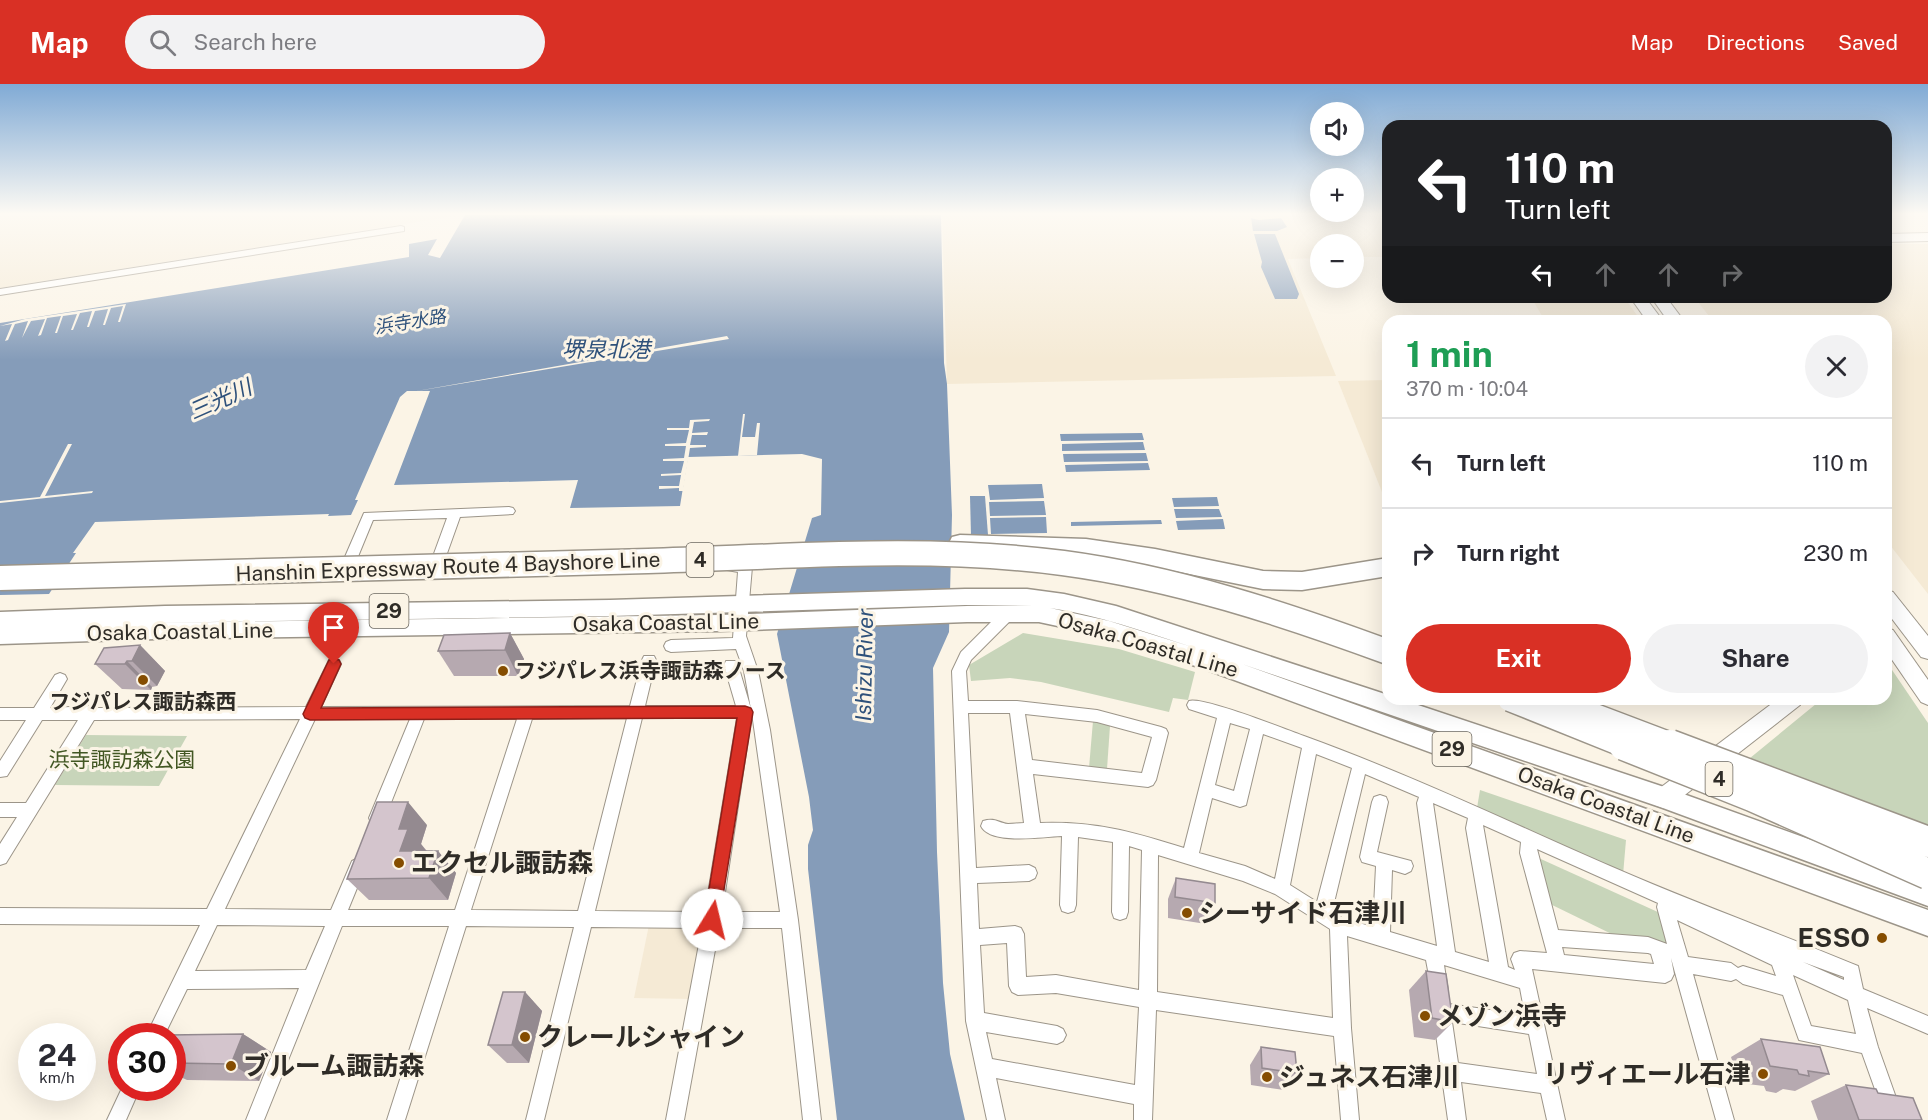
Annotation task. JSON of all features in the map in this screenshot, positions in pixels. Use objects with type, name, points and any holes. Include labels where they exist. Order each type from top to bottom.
[{"type":"highway","name":"Hanshin Expressway Route 4 Bayshore Line","points":[[0,565],[105,565],[824,544],[960,543],[1015,546],[1131,561],[1252,591],[1382,635]]},
{"type":"highway","points":[[960,543],[1086,548],[1155,558],[1263,580],[1302,581],[1382,568]]},
{"type":"highway","name":"Hanshin Expressway Route 4 Bayshore Line","points":[[0,578],[826,556],[1002,557],[1130,574],[1193,588],[1316,625],[1382,650]]},
{"type":"highway","points":[[1524,705],[1752,795],[1928,874]]},
{"type":"highway","name":"4","points":[[1525,705],[1928,859]]},
{"type":"highway","name":"4","points":[[1566,705],[1928,842]]},
{"type":"main road","name":"Osaka Coastal Line","points":[[0,636],[156,631],[742,623],[777,612],[966,605],[1027,597],[1064,602],[1116,614],[1382,703]]},
{"type":"main road","name":"Osaka Coastal Line","points":[[966,605],[1009,614],[1039,614],[1108,629],[1217,664],[1928,923]]},
{"type":"main road","name":"Osaka Coastal Line","points":[[0,620],[165,614],[742,623]]},
{"type":"main road","name":"Osaka Coastal Line","points":[[1387,705],[1664,798],[1928,894]]},
{"type":"street","points":[[0,292],[182,263]]},
{"type":"street","points":[[509,511],[368,516],[343,578],[745,567],[742,623],[763,730],[790,920],[812,1120]]},
{"type":"street","points":[[434,575],[455,513]]},
{"type":"street","points":[[1892,605],[1926,649]]},
{"type":"street","points":[[996,1120],[975,1021],[959,671],[966,656],[1009,614]]},
{"type":"street","points":[[671,646],[742,623]]},
{"type":"street","points":[[1892,645],[1928,696]]},
{"type":"street","points":[[535,1120],[649,660]]},
{"type":"street","points":[[161,1023],[334,664]]},
{"type":"street","points":[[675,1120],[712,920],[745,712],[730,665]]},
{"type":"street","points":[[2,771],[60,679]]},
{"type":"street","points":[[1194,705],[1310,744],[1477,813],[1661,896],[1852,972],[1854,994],[1867,1044],[1895,1120]]},
{"type":"street","points":[[1664,798],[1785,705]]},
{"type":"street","points":[[961,707],[1017,707],[1097,716],[1161,733],[1148,780],[1024,766]]},
{"type":"street","points":[[1017,707],[1033,829]]},
{"type":"street","points":[[0,858],[92,712]]},
{"type":"street","points":[[0,714],[745,712]]},
{"type":"street","points":[[396,1120],[526,713]]},
{"type":"street","points":[[372,832],[419,714]]},
{"type":"street","points":[[1190,858],[1225,714]]},
{"type":"street","points":[[1207,789],[1240,800],[1258,726]]},
{"type":"street","points":[[1281,889],[1310,744]]},
{"type":"street","points":[[1322,916],[1360,765]]},
{"type":"street","points":[[1428,792],[1425,803],[1440,956],[1442,1012],[1457,1120],[1463,1120]]},
{"type":"street","points":[[1380,802],[1368,857],[1405,866]]},
{"type":"street","points":[[0,810],[31,810]]},
{"type":"street","points":[[1477,813],[1474,828],[1500,974]]},
{"type":"street","points":[[989,826],[997,826],[997,831],[1070,829],[1121,836],[1150,847],[1245,874],[1281,889],[1338,926],[1527,982]]},
{"type":"street","points":[[1068,904],[1070,829]]},
{"type":"street","points":[[1120,912],[1121,836]]},
{"type":"street","points":[[1530,837],[1528,853],[1558,963]]},
{"type":"street","points":[[1143,1120],[1148,1000],[1150,847]]},
{"type":"street","points":[[255,1120],[363,854]]},
{"type":"street","points":[[1381,938],[1384,861]]},
{"type":"street","points":[[967,876],[1029,873]]},
{"type":"street","points":[[1725,1120],[1665,907],[1854,994],[1928,1025]]},
{"type":"street","points":[[0,916],[585,921],[790,920]]},
{"type":"street","points":[[1338,926],[1342,1028],[1350,1120]]},
{"type":"street","points":[[970,938],[1015,934],[1018,986],[1056,984],[1148,1000],[1342,1028]]},
{"type":"street","points":[[1551,938],[1648,945],[1680,961],[1789,988]]},
{"type":"street","points":[[1556,1120],[1527,982],[1520,959],[1665,974],[1658,949]]},
{"type":"street","points":[[1779,959],[1805,1034],[1867,1044]]},
{"type":"street","points":[[182,980],[311,979]]},
{"type":"street","points":[[1442,1012],[1536,1026]]},
{"type":"street","points":[[975,1021],[1057,1035]]},
{"type":"street","points":[[985,1067],[1144,1096]]},
{"type":"street","points":[[1450,1071],[1548,1085]]},
{"type":"street","points":[[116,1120],[125,1101]]},
{"type":"shaded area","points":[[0,263],[156,263],[0,288]]},
{"type":"shaded area","points":[[943,263],[1290,263],[1336,376],[947,384]]},
{"type":"shaded area","points":[[1892,263],[1928,263],[1928,594],[1892,548],[1892,315],[1708,315],[1699,303],[1892,303]]},
{"type":"shaded area","points":[[1534,303],[1628,303],[1637,315],[1542,315]]},
{"type":"shaded area","points":[[1382,380],[1382,492],[1338,381]]},
{"type":"shaded area","points":[[649,925],[700,926],[703,930],[692,999],[634,998]]},
{"type":"green space","points":[[1023,633],[1119,649],[1195,672],[1188,700],[1173,698],[1169,712],[1041,682],[1010,678],[971,681],[969,665]]},
{"type":"green space","points":[[1892,670],[1928,723],[1928,848],[1733,772],[1815,705],[1892,705]]},
{"type":"green space","points":[[1093,721],[1110,726],[1107,769],[1089,768]]},
{"type":"green space","name":"浜寺諏訪森公園","points":[[86,735],[187,736],[159,786],[55,785]]},
{"type":"green space","points":[[1480,790],[1626,840],[1623,875],[1477,808]]},
{"type":"green space","points":[[1532,855],[1660,913],[1671,951],[1624,940],[1546,902]]},
{"type":"water","name":"堺泉北港","points":[[370,263],[942,263],[944,363],[947,384],[952,515],[949,632],[933,668],[937,852],[943,983],[950,1054],[965,1120],[837,1120],[808,869],[808,845],[813,830],[809,797],[777,634],[812,518],[821,515],[822,459],[802,454],[688,457],[680,506],[570,508],[578,480],[394,485],[430,391],[407,391],[400,397],[355,500],[358,500],[351,515],[95,522],[73,553],[76,553],[49,594],[0,595],[0,323]]},
{"type":"water","points":[[1262,263],[1287,263],[1299,294],[1297,299],[1275,299],[1261,267]]},
{"type":"water","points":[[1142,433],[1144,440],[1061,441],[1060,434]]},
{"type":"water","points":[[1143,442],[1145,450],[1062,451],[1062,444]]},
{"type":"water","points":[[1146,453],[1148,461],[1064,462],[1063,454]]},
{"type":"water","points":[[1148,463],[1150,470],[1066,472],[1065,465]]},
{"type":"water","points":[[1042,484],[1044,498],[990,500],[988,485]]},
{"type":"water","points":[[970,496],[985,496],[988,535],[971,535]]},
{"type":"water","points":[[1217,497],[1219,506],[1174,507],[1172,498]]},
{"type":"water","points":[[1044,501],[1046,515],[990,516],[989,502]]},
{"type":"water","points":[[1174,509],[1219,509],[1222,517],[1176,518]]},
{"type":"water","points":[[1046,517],[1047,533],[991,534],[990,518]]},
{"type":"water","points":[[1223,519],[1225,529],[1178,530],[1176,521]]},
{"type":"water","points":[[1161,520],[1162,524],[1071,526],[1071,522]]},
{"type":"pier","points":[[126,304],[120,322],[118,322],[123,306],[111,308],[105,325],[103,325],[108,309],[95,311],[89,327],[87,327],[92,311],[80,313],[73,330],[71,330],[77,314],[63,316],[57,333],[55,333],[61,316],[47,318],[41,335],[38,336],[45,319],[31,321],[22,338],[28,321],[15,324],[8,340],[5,341],[12,324],[0,326],[25,319]]},
{"type":"pier","points":[[727,336],[729,339],[411,392]]},
{"type":"pier","points":[[743,414],[745,414],[742,437],[755,437],[757,423],[760,423],[757,455],[738,456]]},
{"type":"pier","points":[[710,419],[694,422],[692,433],[708,432],[707,435],[692,435],[690,445],[706,445],[706,447],[690,448],[683,491],[679,491],[679,488],[659,489],[659,486],[679,486],[681,475],[661,476],[661,474],[681,473],[684,461],[663,461],[663,459],[684,458],[686,446],[665,446],[665,444],[686,443],[689,430],[667,430],[667,428],[689,428],[690,420]]},
{"type":"pier","points":[[68,444],[72,444],[45,496],[93,491],[92,493],[0,503],[0,501],[40,497]]},
{"type":"building","points":[[510,633],[505,650],[438,651],[444,635]]},
{"type":"building","points":[[140,645],[132,661],[127,661],[125,664],[95,664],[104,648]]},
{"type":"building","points":[[377,802],[408,802],[399,829],[408,829],[400,851],[438,851],[429,878],[347,879]]},
{"type":"building","points":[[1176,878],[1215,884],[1215,903],[1175,897]]},
{"type":"building","points":[[1426,971],[1446,974],[1453,1022],[1432,1018]]},
{"type":"building","points":[[503,992],[525,992],[512,1045],[488,1045]]},
{"type":"building","points":[[243,1034],[231,1064],[186,1063],[186,1035]]},
{"type":"building","points":[[1761,1039],[1820,1047],[1829,1074],[1808,1071],[1809,1076],[1799,1074],[1797,1070],[1770,1066]]},
{"type":"building","points":[[1261,1047],[1295,1052],[1297,1073],[1262,1068]]},
{"type":"building","points":[[1846,1085],[1913,1098],[1922,1120],[1859,1120]]},
{"type":"place","name":"フジパレス浜寺諏訪森ノース","points":[[503,671]]},
{"type":"place","name":"フジパレス諏訪森西","points":[[143,680]]},
{"type":"place","name":"エクセル諏訪森","points":[[399,863]]},
{"type":"place","name":"シーサイド石津川","points":[[1187,913]]},
{"type":"place","name":"ESSO","points":[[1882,938]]},
{"type":"place","name":"メゾン浜寺","points":[[1425,1016]]},
{"type":"place","name":"クレールシャイン","points":[[525,1037]]},
{"type":"place","name":"ブルーム諏訪森","points":[[231,1066]]},
{"type":"place","name":"リヴィエール石津","points":[[1763,1074]]},
{"type":"place","name":"ジュネス石津川","points":[[1267,1077]]},
{"type":"route","points":[[334,664],[310,714],[745,712],[712,920]]},
{"type":"water label","name":"浜寺水路","points":[[410,322]]},
{"type":"water label","name":"三光川","points":[[220,399]]},
{"type":"water label","name":"Ishizu River","points":[[864,665]]}]
